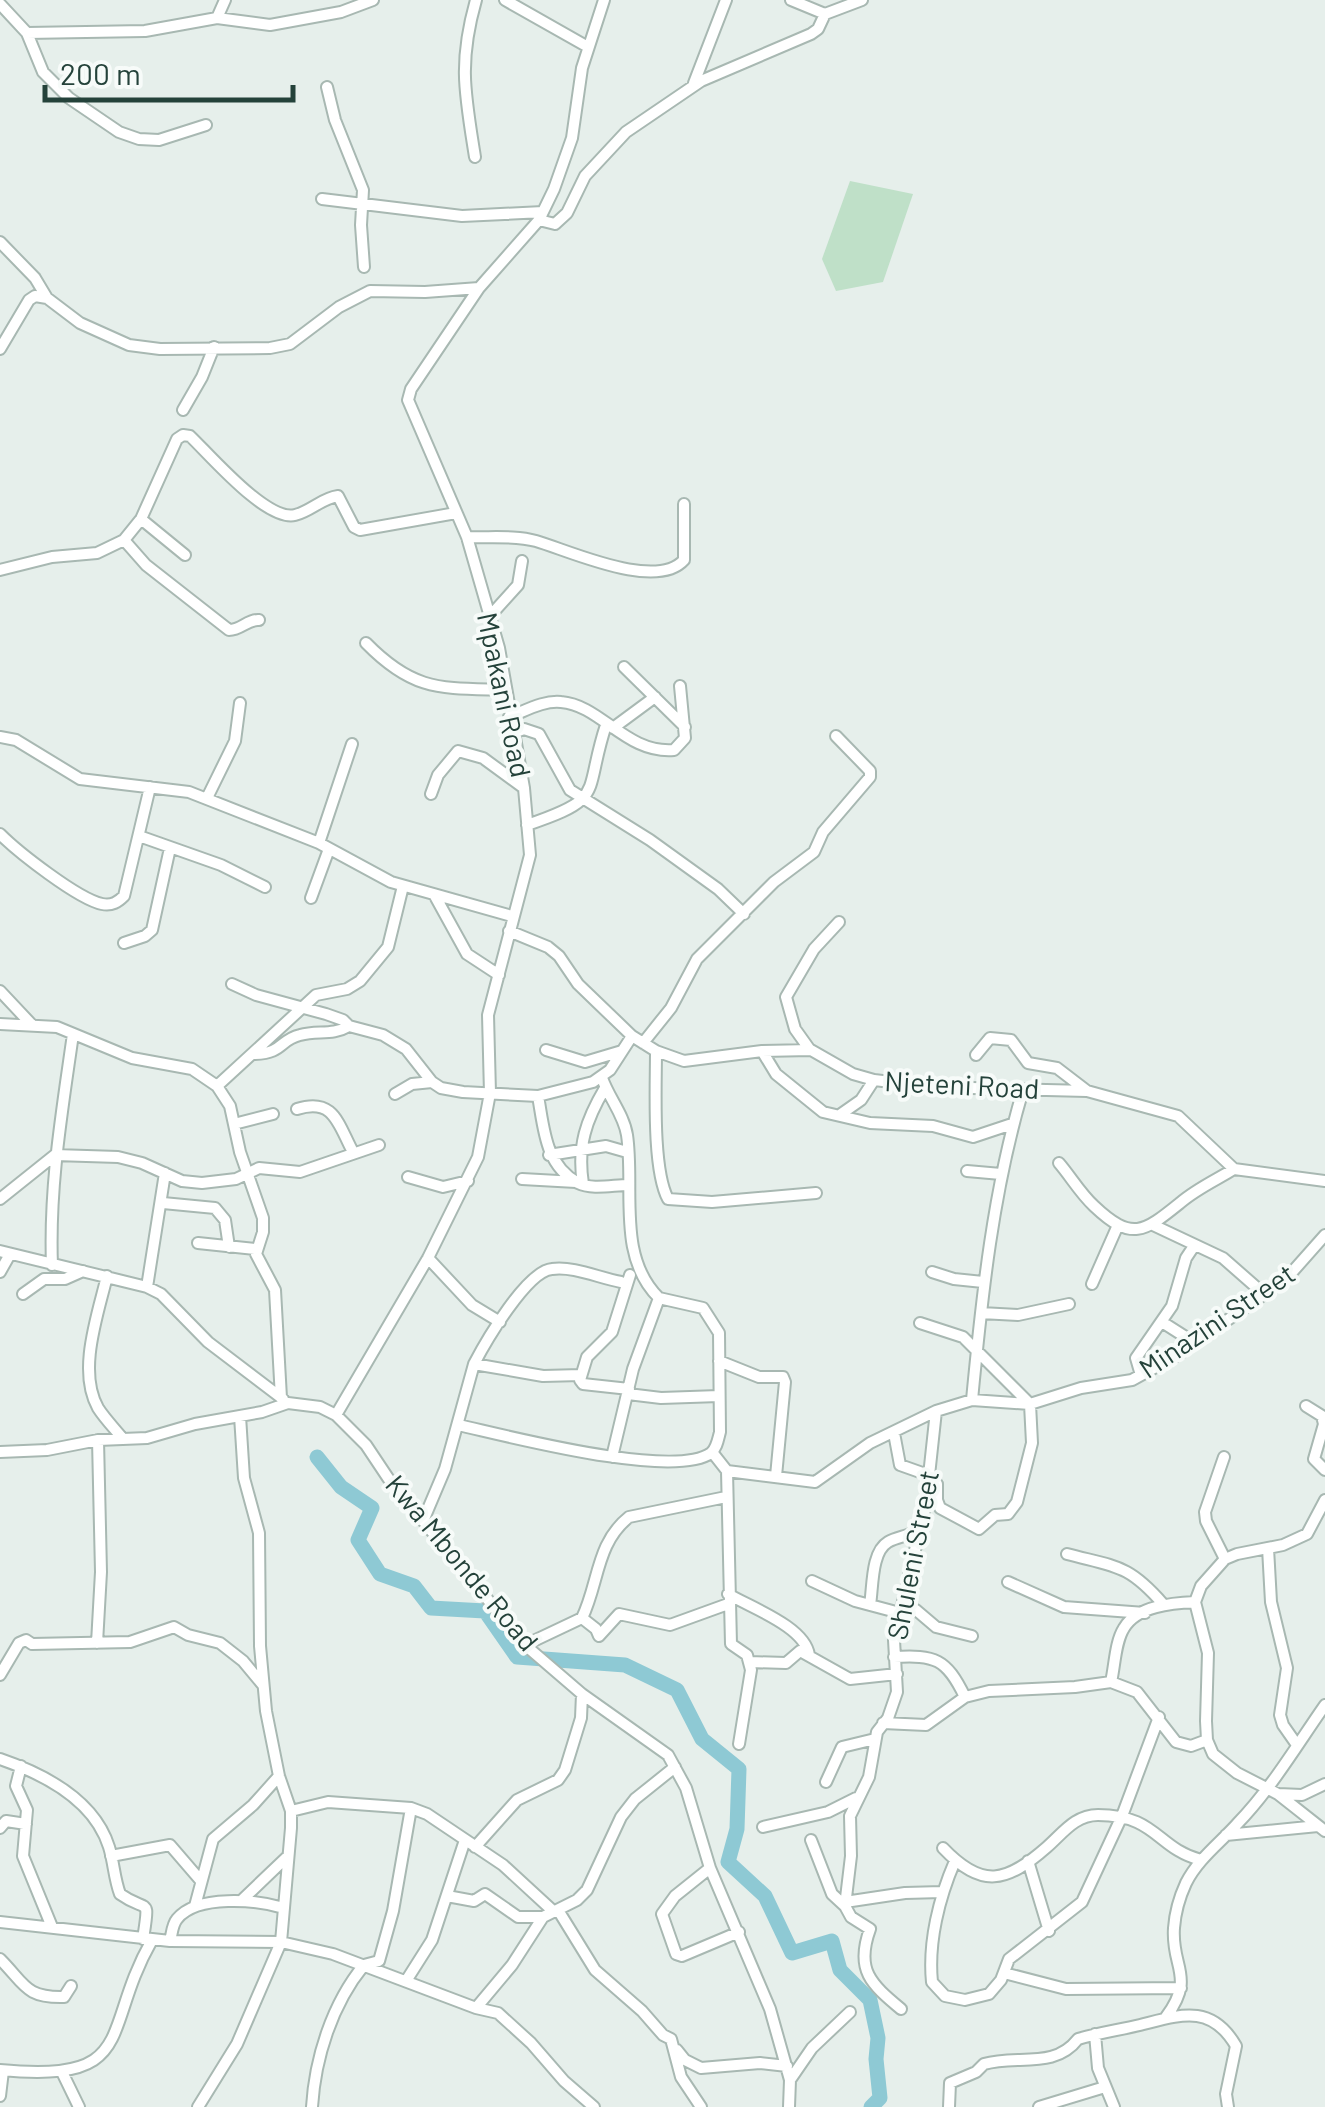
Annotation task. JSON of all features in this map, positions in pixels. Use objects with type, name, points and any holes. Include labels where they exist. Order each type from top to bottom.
[{"type":"street","points":[[217,18],[225,0]]},
{"type":"street","points":[[27,34],[145,31],[217,18],[270,25],[341,12],[373,0]]},
{"type":"street","points":[[475,157],[465,93],[464,56],[476,0]]},
{"type":"street","points":[[505,0],[588,47]]},
{"type":"street","name":"Mpakani Road","points":[[336,1415],[428,1258],[468,1180],[484,1133],[490,1093],[488,1015],[528,865],[524,788],[499,648],[466,537],[408,400],[411,389],[479,288],[541,216],[572,138],[579,80],[604,0]]},
{"type":"street","points":[[693,86],[726,0]]},
{"type":"street","points":[[791,0],[825,14],[862,0]]},
{"type":"street","points":[[0,4],[27,34],[42,72],[69,98],[120,132],[139,140],[159,140],[206,125]]},
{"type":"street","points":[[322,199],[462,216],[541,216],[555,224],[567,213],[585,176],[626,132],[693,86],[811,34],[825,14]]},
{"type":"street","points":[[327,87],[364,202],[364,267]]},
{"type":"street","points":[[0,242],[35,278],[48,298],[80,323],[129,345],[160,349],[290,344],[370,290],[425,292],[479,288]]},
{"type":"street","points":[[0,349],[28,300],[34,296],[48,298]]},
{"type":"street","points":[[0,322],[11,328]]},
{"type":"street","points":[[184,410],[214,348]]},
{"type":"street","points":[[0,570],[97,553],[124,540],[142,519],[177,439],[183,435],[190,436],[254,498],[285,514],[294,516],[338,496],[360,530],[456,513]]},
{"type":"street","points":[[466,537],[536,540],[594,562],[666,571],[684,560],[684,504]]},
{"type":"street","points":[[142,519],[185,555]]},
{"type":"street","points":[[124,540],[146,566],[229,630],[259,620]]},
{"type":"street","points":[[490,616],[518,585],[522,561]]},
{"type":"street","points":[[366,643],[390,668],[412,680],[443,688],[505,690]]},
{"type":"street","points":[[624,667],[685,728]]},
{"type":"street","points":[[509,717],[560,701],[574,704],[635,743],[674,750],[681,745],[685,728],[680,686]]},
{"type":"street","points":[[527,826],[584,800],[594,784],[598,751],[609,727],[656,697]]},
{"type":"street","points":[[207,798],[235,740],[240,704]]},
{"type":"street","points":[[513,733],[524,730],[543,738],[564,782],[584,800],[650,840],[718,889],[744,914]]},
{"type":"street","points":[[643,1043],[671,1008],[698,959],[774,882],[814,852],[822,832],[870,778],[870,770],[836,736]]},
{"type":"street","points":[[0,737],[16,740],[80,780],[207,798],[324,846],[404,886],[512,916]]},
{"type":"street","points":[[311,898],[352,744]]},
{"type":"street","points":[[431,794],[435,781],[454,754],[465,751],[483,758],[524,788]]},
{"type":"street","points":[[0,834],[64,883],[99,904],[114,904],[124,896],[150,787]]},
{"type":"street","points":[[139,836],[265,886]]},
{"type":"street","points":[[124,943],[152,930],[170,848]]},
{"type":"street","points":[[217,1086],[316,995],[355,985],[383,956],[404,886]]},
{"type":"street","points":[[435,896],[462,948],[500,975]]},
{"type":"street","points":[[810,1050],[795,1029],[786,998],[814,949],[839,922]]},
{"type":"street","points":[[509,931],[548,947],[578,984],[632,1036],[656,1050],[684,1060],[810,1050]]},
{"type":"street","points":[[232,984],[383,1035],[406,1050],[432,1082],[448,1090],[538,1096],[604,1083]]},
{"type":"street","points":[[0,992],[32,1026]]},
{"type":"street","points":[[0,1024],[57,1027],[132,1058],[192,1069],[226,1095],[247,1174],[260,1202],[264,1226],[255,1249],[275,1290],[284,1400]]},
{"type":"street","points":[[255,1054],[276,1052],[298,1035],[337,1033],[349,1026]]},
{"type":"street","points":[[52,1265],[50,1217],[55,1155],[73,1034]]},
{"type":"street","points":[[580,1183],[580,1150],[588,1116],[632,1036]]},
{"type":"street","points":[[976,1056],[990,1038],[1011,1040],[1028,1063],[1058,1068],[1087,1091]]},
{"type":"street","points":[[546,1050],[585,1062],[623,1050]]},
{"type":"street","points":[[656,1050],[660,1160],[668,1199],[712,1202],[816,1193]]},
{"type":"street","name":"Njeteni Road","points":[[810,1050],[853,1074],[874,1080],[934,1087],[1087,1091],[1164,1110],[1178,1116],[1234,1169]]},
{"type":"street","points":[[762,1051],[776,1074],[820,1110],[870,1123],[933,1126],[973,1137],[1012,1124]]},
{"type":"street","points":[[841,1114],[861,1100],[874,1080]]},
{"type":"street","points":[[394,1094],[412,1084],[432,1082]]},
{"type":"street","points":[[604,1083],[624,1123],[638,1269],[658,1298],[702,1308],[712,1318],[718,1334],[720,1432],[712,1452]]},
{"type":"street","points":[[972,1400],[983,1282],[1001,1174],[1023,1090]]},
{"type":"street","points":[[538,1096],[549,1154],[580,1183]]},
{"type":"street","points":[[298,1109],[315,1104],[327,1108],[354,1152]]},
{"type":"street","points":[[234,1124],[273,1114]]},
{"type":"street","points":[[0,1199],[55,1155],[118,1157],[182,1181],[202,1183],[236,1180],[259,1168],[300,1172],[379,1144]]},
{"type":"street","points":[[549,1154],[606,1146],[627,1152]]},
{"type":"street","points":[[1059,1163],[1091,1204],[1118,1225],[1137,1231],[1153,1225],[1191,1194],[1234,1169],[1325,1181]]},
{"type":"street","points":[[966,1171],[1001,1174]]},
{"type":"street","points":[[147,1287],[165,1172]]},
{"type":"street","points":[[408,1177],[443,1187],[468,1180]]},
{"type":"street","points":[[522,1179],[628,1185]]},
{"type":"street","points":[[163,1203],[215,1208],[225,1220],[229,1247]]},
{"type":"street","points":[[1092,1284],[1118,1225]]},
{"type":"street","points":[[1153,1225],[1223,1258],[1264,1294]]},
{"type":"street","name":"Minazini Street","points":[[727,1471],[816,1482],[848,1456],[936,1411],[972,1400],[1030,1404],[1142,1375],[1299,1268],[1324,1238]]},
{"type":"street","points":[[198,1243],[255,1249]]},
{"type":"street","points":[[1142,1375],[1136,1358],[1162,1322],[1194,1246]]},
{"type":"street","points":[[0,1272],[5,1254],[147,1287],[161,1294],[222,1354],[284,1400],[320,1407],[336,1415]]},
{"type":"street","points":[[428,1258],[472,1305],[500,1322]]},
{"type":"street","points":[[423,1521],[445,1469],[474,1364],[536,1274],[546,1269],[566,1268],[625,1279],[612,1332],[587,1357],[581,1375],[583,1384],[661,1398],[718,1396]]},
{"type":"street","points":[[22,1294],[44,1280],[65,1279],[84,1271]]},
{"type":"street","points":[[932,1272],[983,1282]]},
{"type":"street","points":[[107,1276],[92,1340],[91,1378],[96,1404],[123,1439]]},
{"type":"street","points":[[612,1457],[642,1338],[658,1298]]},
{"type":"street","points":[[981,1312],[1018,1315],[1070,1304]]},
{"type":"street","points":[[1162,1322],[1195,1342]]},
{"type":"street","points":[[894,1433],[900,1465],[930,1477],[938,1484],[940,1508],[975,1529],[994,1516],[1008,1514],[1018,1502],[1032,1443],[1030,1404],[956,1333],[920,1323]]},
{"type":"street","points":[[719,1361],[759,1377],[783,1377],[776,1476]]},
{"type":"street","points":[[474,1364],[542,1376],[581,1375]]},
{"type":"street","points":[[1,1448],[47,1450],[98,1440],[147,1438],[240,1416],[284,1400]]},
{"type":"street","points":[[1306,1406],[1322,1416],[1324,1424],[1314,1459],[1325,1470]]},
{"type":"street","name":"Shuleni Street","points":[[882,1724],[895,1699],[894,1640],[930,1477],[936,1411]]},
{"type":"street","name":"Kwa Mbonde Road","points":[[336,1415],[366,1445],[525,1645],[582,1694],[662,1750],[675,1767],[686,1788],[710,1868],[770,2009],[790,2080],[789,2107]]},
{"type":"street","points":[[198,2107],[237,2044],[280,1942],[291,1811],[279,1776],[263,1685],[260,1533],[244,1478],[240,1416]]},
{"type":"street","points":[[458,1425],[612,1457],[682,1459],[712,1452]]},
{"type":"street","points":[[97,1642],[98,1440]]},
{"type":"street","points":[[712,1452],[727,1471],[730,1644],[750,1662],[739,1744]]},
{"type":"street","points":[[1224,1458],[1206,1521],[1224,1559]]},
{"type":"street","points":[[525,1645],[582,1618],[604,1547],[619,1524],[640,1512],[694,1506],[726,1497]]},
{"type":"street","points":[[1306,1534],[1325,1500]]},
{"type":"street","points":[[1322,1828],[1278,1794],[1226,1766],[1213,1754],[1207,1740],[1208,1653],[1195,1602],[1201,1586],[1224,1559],[1298,1540],[1325,1528]]},
{"type":"street","points":[[870,1605],[882,1547],[920,1529]]},
{"type":"street","points":[[1268,1548],[1272,1602],[1287,1668],[1280,1714],[1296,1745]]},
{"type":"street","points":[[1067,1554],[1128,1570],[1163,1604]]},
{"type":"street","points":[[812,1581],[870,1605],[916,1610],[936,1628],[972,1636]]},
{"type":"street","points":[[1008,1582],[1064,1607],[1146,1613]]},
{"type":"street","points":[[582,1618],[596,1629],[598,1636],[619,1614],[670,1625],[728,1599]]},
{"type":"street","points":[[728,1599],[797,1633],[807,1644],[809,1655]]},
{"type":"street","points":[[1110,1682],[1125,1624],[1163,1604],[1195,1602]]},
{"type":"street","points":[[0,1676],[19,1643],[26,1640],[32,1644],[130,1642],[166,1629],[180,1629],[188,1635],[220,1643],[243,1661],[263,1685]]},
{"type":"street","points":[[750,1662],[786,1662],[800,1651],[850,1678],[896,1674]]},
{"type":"street","points":[[894,1657],[934,1658],[957,1682],[965,1697]]},
{"type":"street","points":[[845,1904],[851,1856],[850,1816],[869,1776],[882,1724],[926,1726],[965,1697],[989,1691],[1075,1688],[1110,1682],[1137,1692],[1176,1742],[1191,1746],[1207,1740]]},
{"type":"street","points":[[406,1982],[432,1940],[470,1844],[516,1800],[558,1780],[565,1770],[581,1718],[582,1694]]},
{"type":"street","points":[[1166,2017],[1181,1988],[1174,1928],[1186,1882],[1267,1788],[1325,1705]]},
{"type":"street","points":[[955,1862],[942,1892],[931,1972],[937,1991],[954,1999],[981,1997],[996,1986],[1009,1959],[1082,1902],[1122,1816],[1158,1717]]},
{"type":"street","points":[[826,1782],[842,1747],[875,1740]]},
{"type":"street","points":[[0,1759],[59,1786],[82,1803],[104,1836],[120,1894],[147,1908],[147,1939],[110,2047],[95,2061],[62,2072],[1,2070],[0,2096]]},
{"type":"street","points":[[21,1766],[16,1786],[26,1806],[23,1856],[52,1927]]},
{"type":"street","points":[[447,1896],[474,1902],[485,1894],[510,1914],[551,1913],[577,1900],[634,1799],[675,1767]]},
{"type":"street","points":[[195,1906],[213,1840],[253,1806],[279,1776]]},
{"type":"street","points":[[1278,1794],[1302,1795],[1325,1784]]},
{"type":"street","points":[[764,1828],[828,1812],[857,1797]]},
{"type":"street","points":[[291,1811],[328,1802],[411,1808],[503,1866],[551,1913],[595,1970],[642,2011],[663,2036],[672,2039],[681,2077],[701,2107]]},
{"type":"street","points":[[312,2107],[316,2067],[339,2002],[364,1965],[379,1962],[394,1911],[411,1808]]},
{"type":"street","points":[[942,1848],[955,1862],[989,1879],[1028,1861],[1080,1818],[1122,1816],[1152,1828],[1180,1853],[1201,1860]]},
{"type":"street","points":[[0,1828],[6,1821],[26,1824]]},
{"type":"street","points":[[1226,1835],[1322,1828]]},
{"type":"street","points":[[811,1840],[832,1894],[870,1929],[864,1946],[871,1982],[901,2008]]},
{"type":"street","points":[[111,1856],[170,1845],[201,1880]]},
{"type":"street","points":[[243,1899],[288,1856]]},
{"type":"street","points":[[1028,1861],[1049,1931]]},
{"type":"street","points":[[710,1868],[674,1896],[662,1914],[676,1954],[682,1956],[738,1932]]},
{"type":"street","points":[[845,1904],[905,1893],[942,1892]]},
{"type":"street","points":[[170,1942],[177,1919],[195,1906],[243,1899],[284,1908]]},
{"type":"street","points":[[476,2008],[551,1913]]},
{"type":"street","points":[[0,1922],[170,1942],[280,1942],[364,1965],[498,2013],[531,2043],[564,2082],[594,2107]]},
{"type":"street","points":[[0,1959],[29,1992],[38,1996],[64,1997],[71,1986]]},
{"type":"street","points":[[1004,1972],[1066,1989],[1181,1988]]},
{"type":"street","points":[[790,2080],[812,2048],[850,2012]]},
{"type":"street","points":[[949,2107],[950,2083],[976,2072],[984,2064],[995,2060],[1047,2060],[1070,2050],[1078,2039],[1185,2014],[1206,2017],[1223,2027],[1232,2040],[1236,2054],[1226,2094],[1228,2107]]},
{"type":"street","points":[[1095,2034],[1098,2068],[1114,2107]]},
{"type":"street","points":[[674,2045],[685,2060],[701,2068],[724,2064],[787,2066]]},
{"type":"street","points":[[62,2072],[79,2107]]},
{"type":"street","points":[[1039,2107],[1105,2087]]},
{"type":"green space","points":[[850,181],[913,194],[883,282],[836,291],[822,259]]},
{"type":"waterway","points":[[317,1457],[341,1487],[372,1508],[358,1540],[380,1574],[414,1586],[431,1608],[485,1611],[517,1657],[625,1665],[677,1690],[702,1739],[739,1769],[737,1829],[728,1862],[765,1896],[792,1953],[832,1941],[840,1970],[870,2000],[878,2038],[880,2098],[871,2107]]}]
